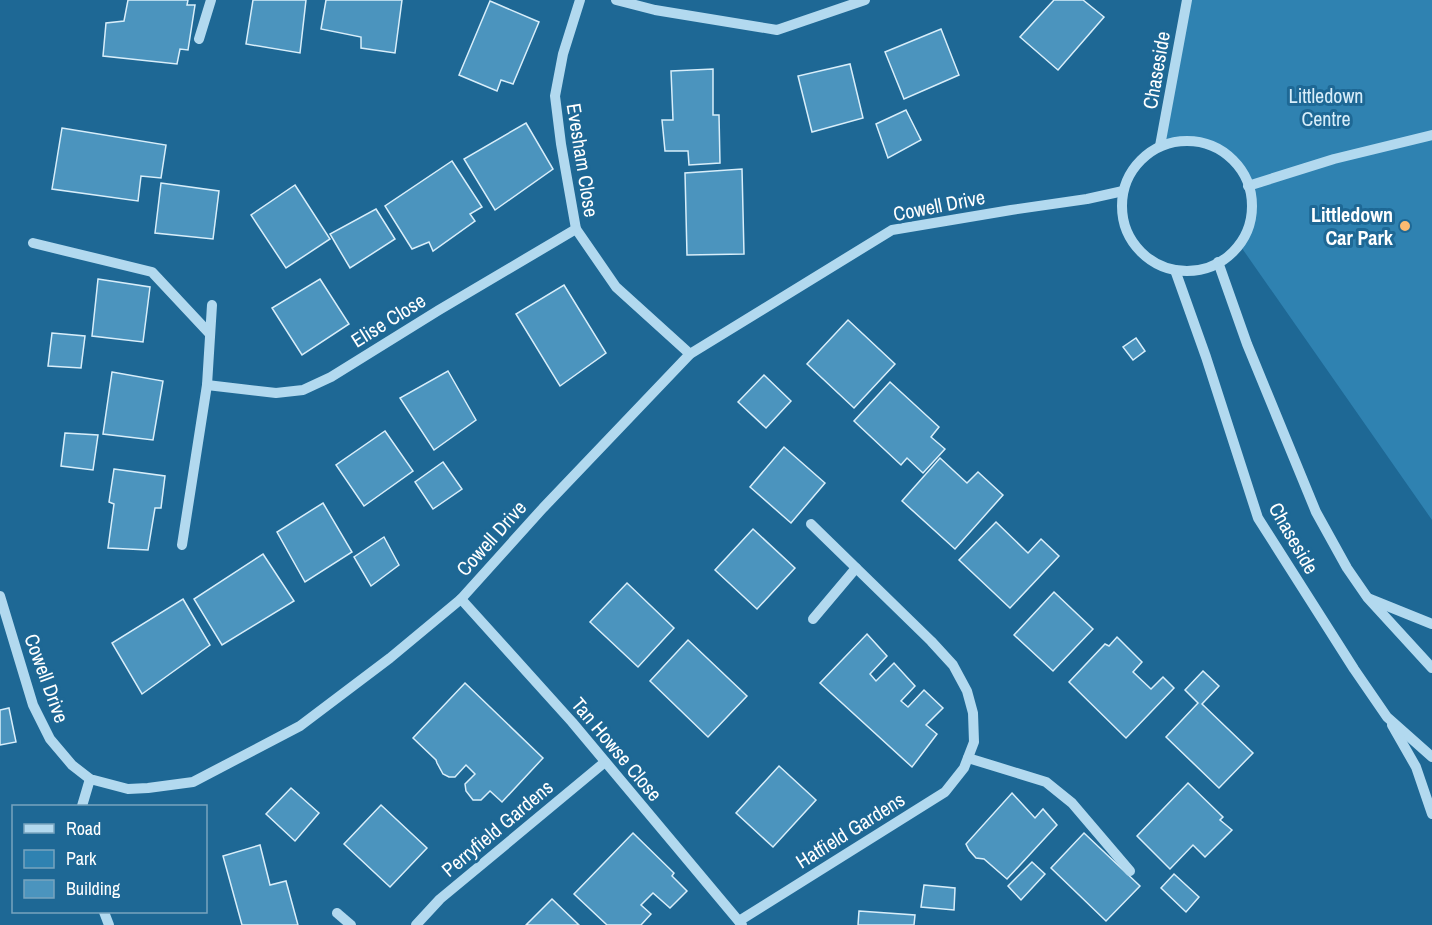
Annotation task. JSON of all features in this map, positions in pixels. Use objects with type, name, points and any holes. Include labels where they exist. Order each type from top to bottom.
[{"type":"street","points":[[199,39],[210,0]]},
{"type":"street","name":"Evesham Close","points":[[580,0],[563,54],[555,96],[576,229],[616,287],[690,354]]},
{"type":"street","points":[[616,0],[655,10],[777,30],[865,0]]},
{"type":"street","name":"Chaseside","points":[[1160,146],[1187,0]]},
{"type":"street","points":[[1248,186],[1334,159],[1432,135]]},
{"type":"street","points":[[1175,141],[1207,144],[1221,151],[1234,162],[1242,173],[1248,186],[1251,203],[1250,220],[1239,244],[1230,255],[1218,262],[1190,271],[1175,270],[1156,263],[1140,250],[1128,233],[1122,214],[1123,191],[1130,174],[1143,157],[1160,146],[1175,141]]},
{"type":"street","name":"Cowell Drive","points":[[0,596],[33,705],[50,739],[72,765],[90,779],[128,789],[193,782],[300,726],[390,658],[461,599],[543,508],[690,354],[892,230],[1087,199],[1123,191]]},
{"type":"street","name":"Cowell Drive","points":[[1087,199],[1123,203]]},
{"type":"street","name":"Elise Close","points":[[207,385],[276,393],[303,390],[331,377],[439,309],[576,229]]},
{"type":"street","points":[[33,243],[152,272],[210,334]]},
{"type":"street","name":"Chaseside","points":[[1218,262],[1247,344],[1316,512],[1347,568],[1367,597],[1432,668]]},
{"type":"street","name":"Chaseside","points":[[1175,270],[1258,518],[1353,669],[1387,717],[1432,757]]},
{"type":"street","points":[[182,544],[207,385],[212,305]]},
{"type":"street","name":"Hatfield Gardens","points":[[740,923],[945,792],[964,768],[974,742],[973,713],[967,691],[953,665],[811,524]]},
{"type":"street","points":[[813,619],[856,568]]},
{"type":"street","points":[[1367,597],[1432,624]]},
{"type":"street","name":"Tan Howse Close","points":[[461,599],[572,722],[740,923]]},
{"type":"street","points":[[1387,717],[1416,767],[1432,814]]},
{"type":"street","points":[[968,758],[1046,782],[1071,803],[1130,871]]},
{"type":"street","name":"Perryfield Gardens","points":[[416,925],[440,899],[604,762]]},
{"type":"street","points":[[83,805],[90,779]]},
{"type":"street","points":[[337,913],[351,925]]},
{"type":"green space","name":"Littledown Centre","points":[[1187,0],[1432,0],[1432,520],[1239,244],[1248,225],[1251,204],[1250,192],[1240,169],[1222,152],[1200,142],[1181,141],[1160,146]]},
{"type":"building","points":[[128,0],[188,0],[187,5],[195,5],[188,50],[180,49],[177,64],[103,56],[106,23],[124,21]]},
{"type":"building","points":[[253,0],[306,0],[300,53],[246,44]]},
{"type":"building","points":[[326,0],[402,0],[395,53],[361,48],[361,37],[321,29]]},
{"type":"building","points":[[1054,0],[1083,0],[1104,17],[1058,70],[1020,37]]},
{"type":"building","points":[[490,1],[539,22],[513,84],[501,80],[497,91],[459,75]]},
{"type":"building","points":[[941,29],[959,75],[904,99],[885,52]]},
{"type":"building","points":[[850,64],[863,118],[812,132],[798,76]]},
{"type":"building","points":[[713,69],[713,115],[719,115],[720,163],[689,165],[688,151],[665,151],[662,120],[673,120],[671,71]]},
{"type":"building","points":[[906,110],[921,140],[888,158],[876,124]]},
{"type":"building","points":[[526,123],[553,169],[495,210],[464,159]]},
{"type":"building","points":[[62,128],[166,145],[161,178],[141,176],[138,201],[52,189]]},
{"type":"building","points":[[452,161],[482,207],[470,214],[475,221],[433,251],[429,242],[412,249],[385,206]]},
{"type":"building","points":[[742,169],[744,254],[687,255],[685,173]]},
{"type":"building","points":[[161,183],[219,191],[213,239],[155,233]]},
{"type":"building","points":[[295,185],[330,239],[286,268],[251,215]]},
{"type":"building","points":[[376,209],[395,239],[350,268],[330,234]]},
{"type":"building","points":[[98,279],[150,287],[143,342],[92,336]]},
{"type":"building","points":[[320,279],[349,324],[302,355],[272,308]]},
{"type":"building","points":[[564,285],[606,353],[560,386],[516,314]]},
{"type":"building","points":[[848,320],[895,364],[854,408],[807,364]]},
{"type":"building","points":[[52,333],[85,336],[81,368],[48,366]]},
{"type":"building","points":[[1136,338],[1145,351],[1133,360],[1123,347]]},
{"type":"building","points":[[448,371],[476,420],[434,450],[400,398]]},
{"type":"building","points":[[112,372],[163,381],[153,440],[103,434]]},
{"type":"building","points":[[764,375],[791,401],[766,428],[738,402]]},
{"type":"building","points":[[890,382],[939,427],[931,437],[945,449],[923,473],[907,458],[901,465],[854,421]]},
{"type":"building","points":[[385,431],[413,471],[364,506],[336,465]]},
{"type":"building","points":[[65,433],[98,435],[93,470],[61,466]]},
{"type":"building","points":[[784,447],[825,483],[791,523],[750,487]]},
{"type":"building","points":[[940,458],[967,483],[978,472],[1003,495],[955,549],[902,501]]},
{"type":"building","points":[[443,462],[462,489],[433,509],[415,482]]},
{"type":"building","points":[[114,469],[165,476],[161,508],[155,508],[148,550],[108,548],[114,504],[109,502]]},
{"type":"building","points":[[323,503],[352,552],[305,582],[277,532]]},
{"type":"building","points":[[996,522],[1028,553],[1041,539],[1059,556],[1010,608],[959,560]]},
{"type":"building","points":[[753,529],[795,568],[757,609],[715,570]]},
{"type":"building","points":[[384,537],[399,565],[371,586],[354,557]]},
{"type":"building","points":[[263,554],[294,601],[222,645],[194,599]]},
{"type":"building","points":[[627,583],[674,628],[638,667],[590,622]]},
{"type":"building","points":[[1054,592],[1093,629],[1053,671],[1014,635]]},
{"type":"building","points":[[183,599],[210,645],[142,694],[112,643]]},
{"type":"building","points":[[867,634],[887,656],[870,674],[876,681],[894,663],[915,686],[901,701],[908,707],[924,690],[943,708],[926,725],[937,734],[912,767],[820,683]]},
{"type":"building","points":[[1117,637],[1142,662],[1133,672],[1151,689],[1163,677],[1174,688],[1126,738],[1069,682],[1105,644],[1109,646]]},
{"type":"building","points":[[688,640],[747,696],[708,737],[650,681]]},
{"type":"building","points":[[1203,671],[1219,686],[1202,704],[1253,753],[1219,788],[1166,737],[1198,703],[1185,690]]},
{"type":"building","points":[[465,683],[543,758],[502,802],[490,791],[481,800],[473,800],[466,791],[465,784],[475,774],[466,765],[455,777],[443,774],[436,760],[413,738]]},
{"type":"building","points":[[9,708],[16,742],[0,745],[0,710]]},
{"type":"building","points":[[779,766],[816,800],[773,847],[736,813]]},
{"type":"building","points":[[1188,783],[1223,817],[1220,820],[1232,830],[1205,857],[1193,845],[1170,869],[1137,836]]},
{"type":"building","points":[[291,788],[319,813],[295,841],[266,814]]},
{"type":"building","points":[[1012,793],[1035,818],[1043,809],[1057,825],[1007,879],[984,859],[976,858],[966,844]]},
{"type":"building","points":[[381,805],[427,848],[390,887],[344,844]]},
{"type":"building","points":[[633,833],[674,873],[672,876],[687,891],[670,908],[653,893],[641,905],[651,914],[641,925],[607,925],[574,894]]},
{"type":"building","points":[[1084,833],[1140,886],[1106,921],[1051,868]]},
{"type":"building","points":[[260,845],[270,885],[286,881],[298,925],[242,925],[223,856]]},
{"type":"building","points":[[1032,862],[1045,874],[1021,900],[1008,886]]},
{"type":"building","points":[[1174,874],[1199,897],[1186,912],[1161,888]]},
{"type":"building","points":[[924,885],[955,888],[954,910],[921,907]]},
{"type":"building","points":[[552,899],[579,925],[526,925]]},
{"type":"building","points":[[859,911],[915,915],[914,925],[858,925]]},
{"type":"place","name":"Littledown Car Park","points":[[1405,226]]}]
